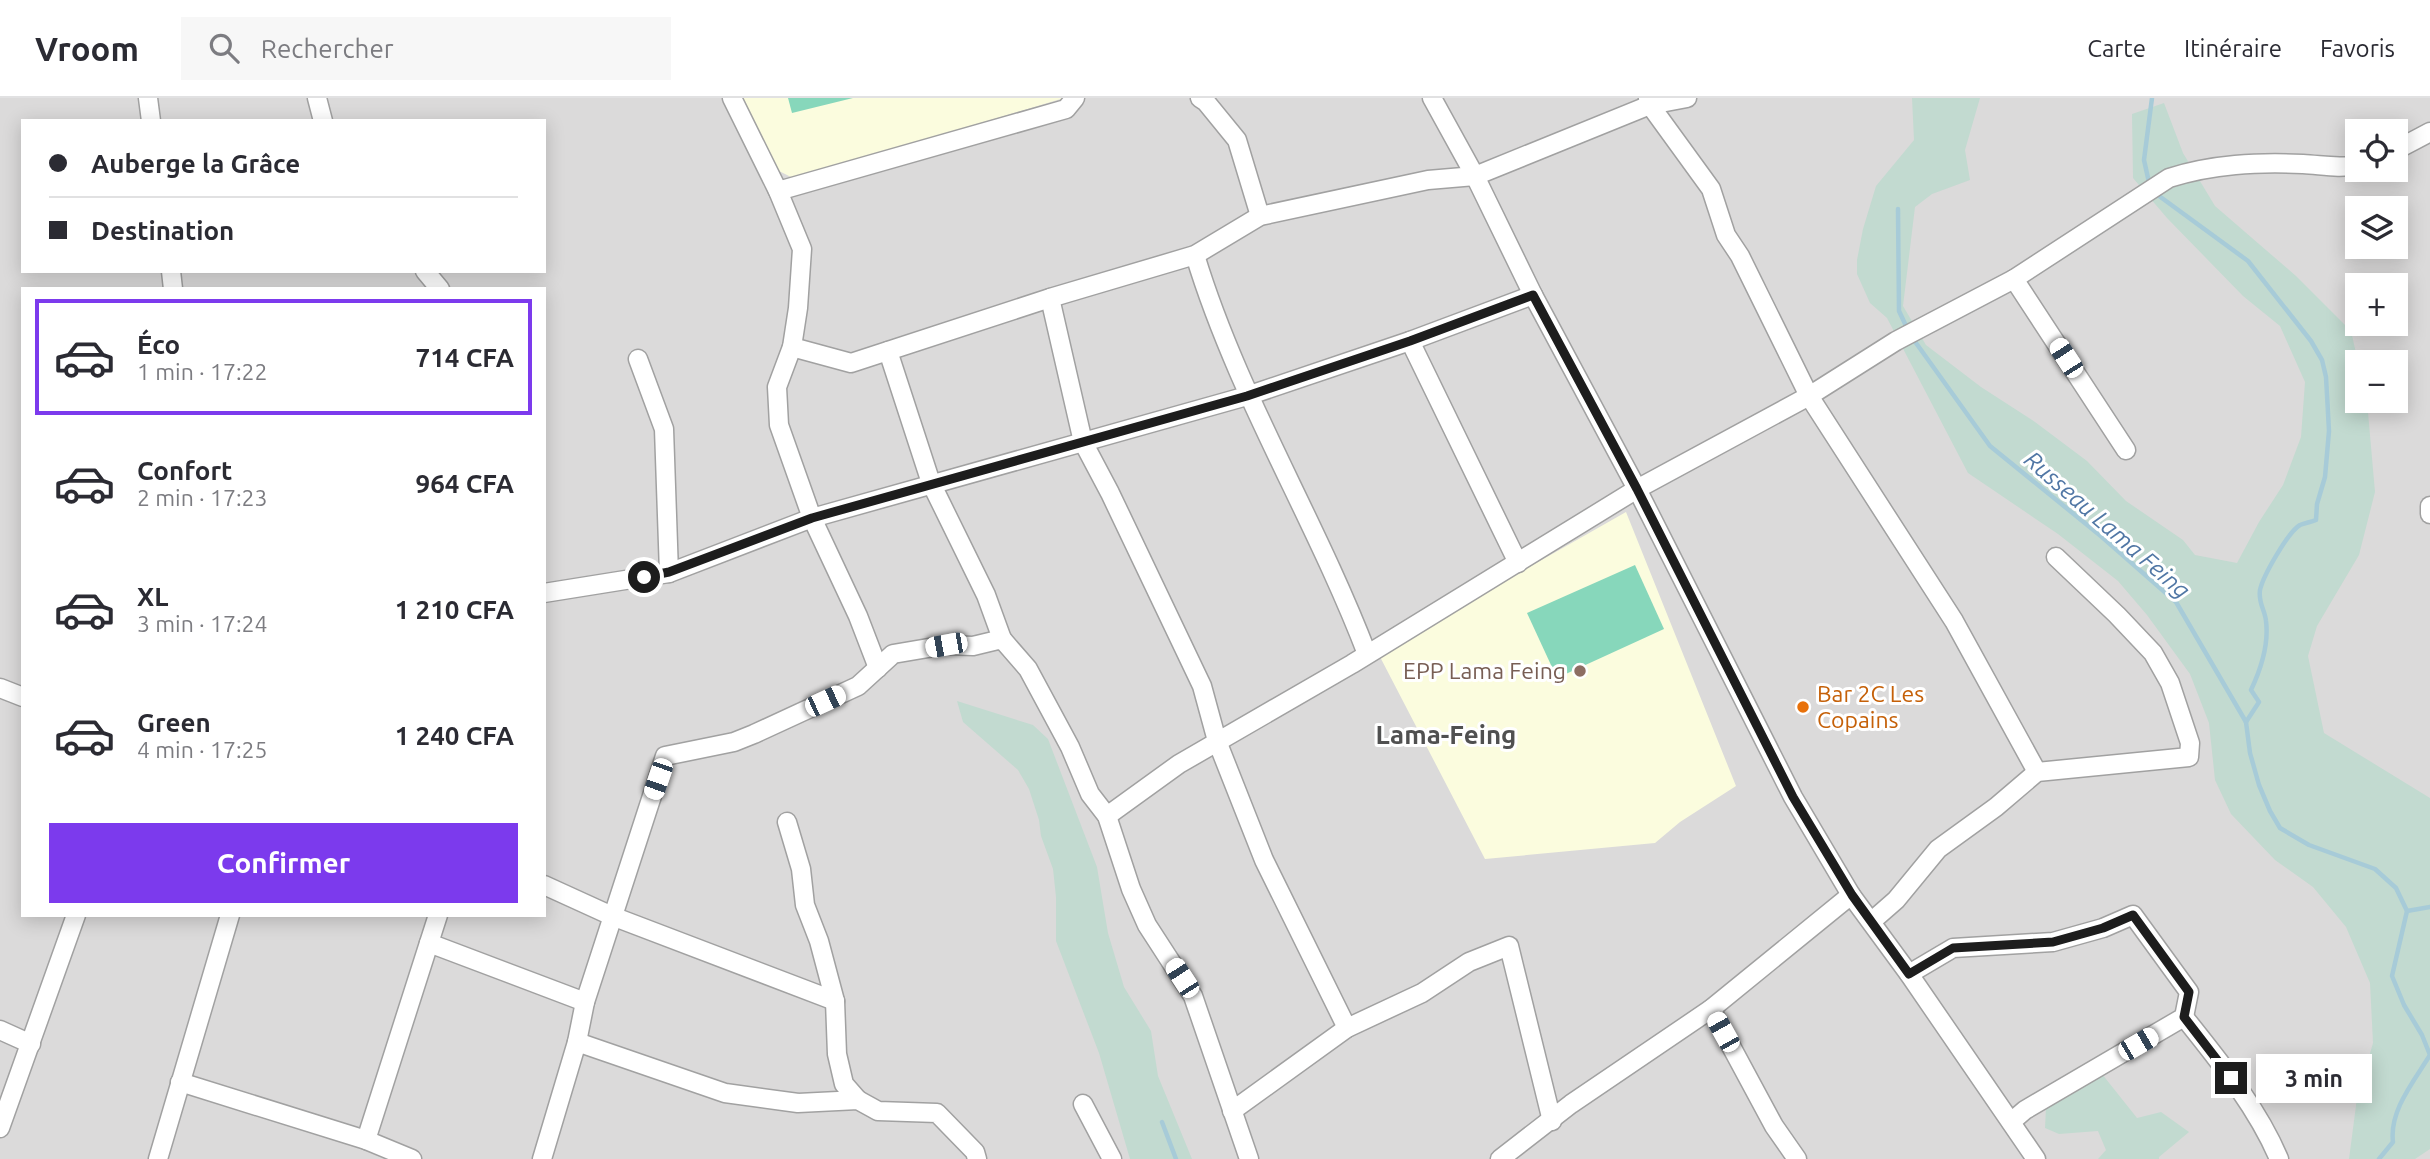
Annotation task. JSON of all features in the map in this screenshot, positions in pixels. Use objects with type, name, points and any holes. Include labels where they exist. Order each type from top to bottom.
[{"type":"street","points":[[148,98],[151,119]]},
{"type":"street","points":[[317,98],[322,119]]},
{"type":"street","points":[[733,98],[778,191],[802,249],[792,347],[777,387],[779,425],[812,518],[858,616],[878,668]]},
{"type":"street","points":[[778,191],[1066,109],[1075,98]]},
{"type":"street","points":[[1199,98],[1206,102],[1237,140],[1260,216]]},
{"type":"street","points":[[1432,98],[1637,489],[1793,797],[1852,895],[2035,1159]]},
{"type":"street","points":[[792,347],[851,363],[1050,298],[1195,255],[1260,216],[1427,180],[1475,176],[1649,101],[1687,98]]},
{"type":"street","points":[[1649,101],[1711,189],[1726,235],[1740,256],[1810,396],[1954,621],[2037,772]]},
{"type":"street","points":[[2408,146],[2428,138]]},
{"type":"street","points":[[1107,816],[1140,790],[1217,741],[1367,654],[1637,489],[1810,396],[1896,341],[2014,279],[2169,178],[2198,169],[2238,164],[2305,164],[2345,167]]},
{"type":"street","points":[[1195,255],[1206,293],[1247,396],[1334,572],[1367,654]]},
{"type":"street","points":[[427,273],[438,287]]},
{"type":"street","points":[[2014,279],[2126,450]]},
{"type":"street","points":[[546,593],[669,572],[812,518],[1247,396],[1410,341],[1533,295]]},
{"type":"street","points":[[1050,298],[1083,442],[1202,686],[1217,741],[1264,860],[1346,1028]]},
{"type":"street","points":[[1410,341],[1518,563]]},
{"type":"street","points":[[888,351],[931,483],[985,595],[1002,639],[1028,669],[1070,747],[1090,794],[1107,816],[1131,889],[1147,925],[1193,996],[1249,1159]]},
{"type":"street","points":[[638,359],[664,429],[669,572]]},
{"type":"street","points":[[2430,506],[2430,514]]},
{"type":"street","points":[[1872,921],[1896,901],[1938,849],[1996,807],[2037,772],[2189,757],[2190,743],[2171,682],[2153,653],[2056,557]]},
{"type":"street","points":[[542,1159],[612,916],[665,756],[734,742],[754,734],[858,686],[893,654],[946,645],[973,646],[1002,639]]},
{"type":"street","points":[[0,688],[21,696]]},
{"type":"street","points":[[786,822],[801,869],[805,905],[819,941],[835,1001],[837,1054],[844,1084],[858,1100],[878,1111],[937,1113],[975,1152],[977,1159]]},
{"type":"street","points":[[546,886],[612,916],[835,1001]]},
{"type":"street","points":[[1500,1159],[1571,1104],[1711,1009],[1852,895]]},
{"type":"street","points":[[1909,974],[1953,948],[2053,942],[2103,928],[2133,915],[2189,992],[2184,1017],[2025,1110],[2011,1122]]},
{"type":"street","points":[[0,1128],[75,917]]},
{"type":"street","points":[[158,1159],[229,917]]},
{"type":"street","points":[[366,1140],[438,917]]},
{"type":"street","points":[[429,943],[586,1002]]},
{"type":"street","points":[[1232,1111],[1346,1028],[1422,992],[1469,962],[1508,946],[1552,1121]]},
{"type":"street","points":[[1711,1009],[1774,1126],[1797,1159]]},
{"type":"street","points":[[2184,1017],[2217,1058],[2270,1137],[2279,1159]]},
{"type":"street","points":[[0,1030],[31,1044]]},
{"type":"street","points":[[577,1042],[725,1093],[798,1103],[858,1100]]},
{"type":"street","points":[[180,1082],[366,1140],[412,1159]]},
{"type":"street","points":[[1083,1104],[1112,1159]]},
{"type":"shaded area","points":[[0,98],[2430,98],[2430,1159],[0,1159]]},
{"type":"shaded area","points":[[741,98],[1064,98],[795,179],[779,171]]},
{"type":"shaded area","points":[[1912,98],[1980,98],[1965,150],[1970,180],[1932,194],[1915,207],[1903,306],[1926,345],[2087,461],[2126,501],[2183,540],[2195,555],[2237,563],[2283,485],[2301,437],[2305,382],[2280,326],[2243,296],[2167,218],[2133,178],[2132,114],[2164,103],[2183,153],[2215,206],[2296,276],[2345,325],[2345,336],[2352,336],[2355,350],[2345,350],[2345,413],[2368,413],[2375,492],[2359,555],[2317,626],[2308,656],[2324,733],[2430,798],[2430,1149],[2415,1159],[2349,1159],[2357,1098],[2373,1043],[2370,983],[2346,927],[2313,887],[2275,860],[2231,814],[2215,780],[2209,723],[2190,674],[2147,615],[2118,581],[2058,534],[1968,473],[1887,318],[1870,303],[1857,274],[1863,229],[1876,186],[1914,140]]},
{"type":"shaded area","name":"EPP Lama Feing","points":[[1626,512],[1736,786],[1680,822],[1655,843],[1485,859],[1378,653]]},
{"type":"shaded area","points":[[957,701],[1033,725],[1048,739],[1097,867],[1108,933],[1124,987],[1151,1031],[1158,1076],[1192,1159],[1130,1159],[1099,1053],[1056,941],[1053,869],[1029,789],[1018,770],[963,722]]},
{"type":"shaded area","points":[[2102,1074],[2137,1118],[2161,1112],[2189,1132],[2159,1159],[2098,1159],[2106,1150],[2098,1131],[2059,1134],[2045,1128],[2046,1107]]},
{"type":"green space","points":[[788,98],[853,98],[792,113]]},
{"type":"green space","points":[[1635,565],[1664,629],[1557,678],[1527,613]]},
{"type":"waterway","points":[[2150,187],[2144,160],[2152,98]]},
{"type":"waterway","points":[[2155,193],[2248,261],[2311,341],[2322,360],[2326,377],[2329,431],[2325,477],[2317,504],[2316,520],[2295,529],[2262,583],[2260,599],[2267,630],[2261,665],[2251,690],[2259,702],[2246,722]]},
{"type":"waterway","name":"Russeau Lama Feing","points":[[1898,209],[1899,311],[1907,328]]},
{"type":"waterway","name":"Russeau Lama Feing","points":[[1911,336],[1990,446],[2102,537],[2176,602],[2246,722],[2250,753],[2259,785],[2280,828],[2309,845],[2375,869],[2396,888],[2407,911],[2392,976],[2430,1055],[2399,1108],[2393,1142],[2379,1159]]},
{"type":"waterway","points":[[2407,911],[2430,907]]},
{"type":"waterway","name":"Russeau Lama Feing","points":[[1162,1122],[1176,1159]]},
{"type":"place","name":"EPP Lama Feing","points":[[1580,671]]},
{"type":"place","name":"Bar 2C Les Copains","points":[[1803,707]]},
{"type":"district","name":"Lama-Feing","points":[[1446,735]]},
{"type":"route","points":[[644,577],[669,572],[812,518],[1247,396],[1410,341],[1533,295],[1599,415],[1793,797],[1852,895],[1909,974],[1953,948],[2053,942],[2103,928],[2133,915],[2189,992],[2184,1017],[2231,1078]]}]
